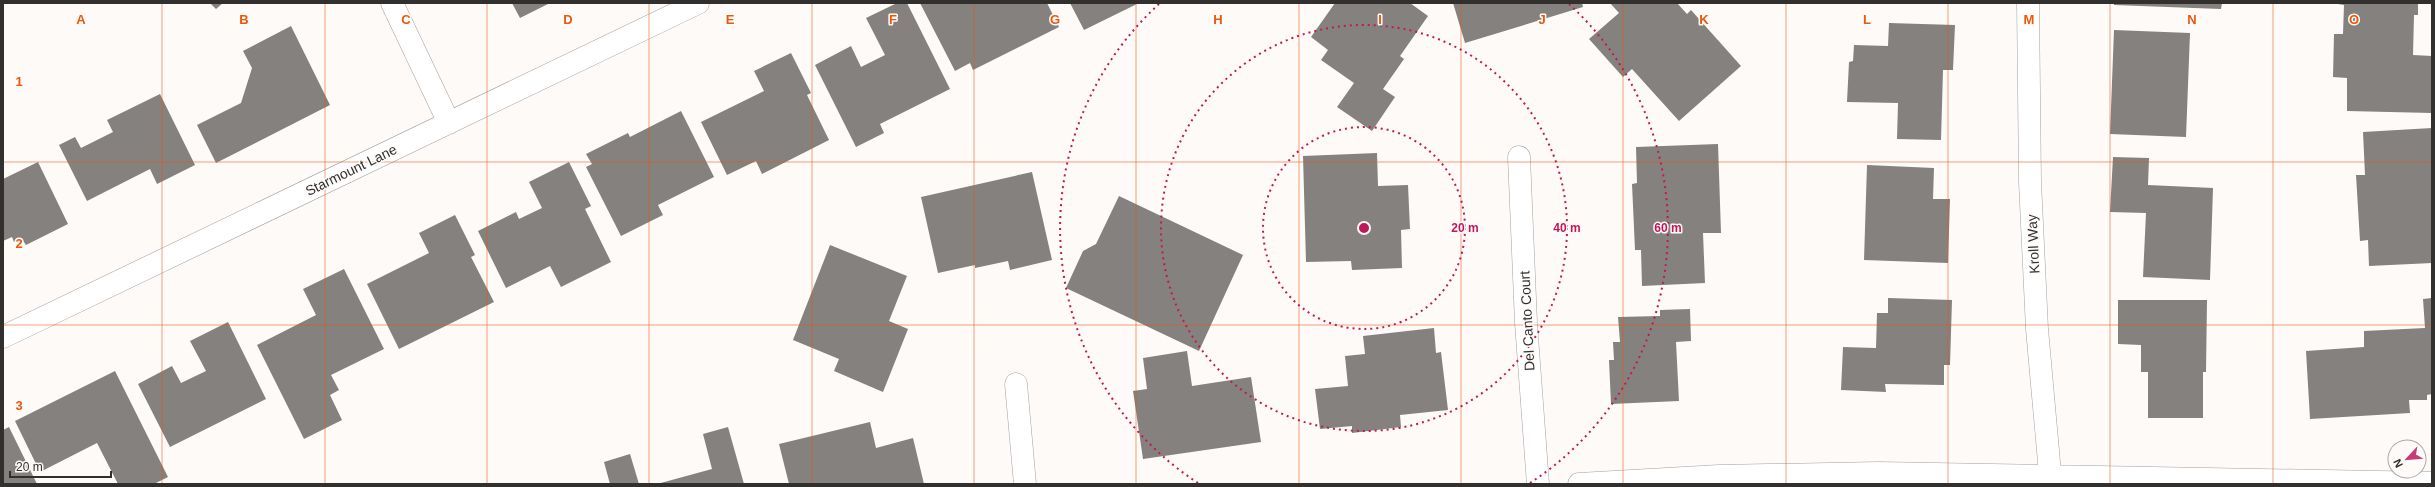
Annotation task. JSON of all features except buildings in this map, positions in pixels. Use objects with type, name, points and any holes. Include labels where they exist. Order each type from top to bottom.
[{"type":"street","points":[[392,3],[449,123]]},
{"type":"street","name":"Starmount Lane","points":[[3,338],[698,3]]},
{"type":"street","name":"Kroll Way","points":[[2028,3],[2030,182],[2037,329],[2050,479]]},
{"type":"street","name":"Del Canto Court","points":[[1519,157],[1526,323],[1538,484]]},
{"type":"street","points":[[1016,384],[1025,484]]},
{"type":"street","points":[[1579,484],[1719,476],[1847,474],[2050,479],[2432,483]]}]
